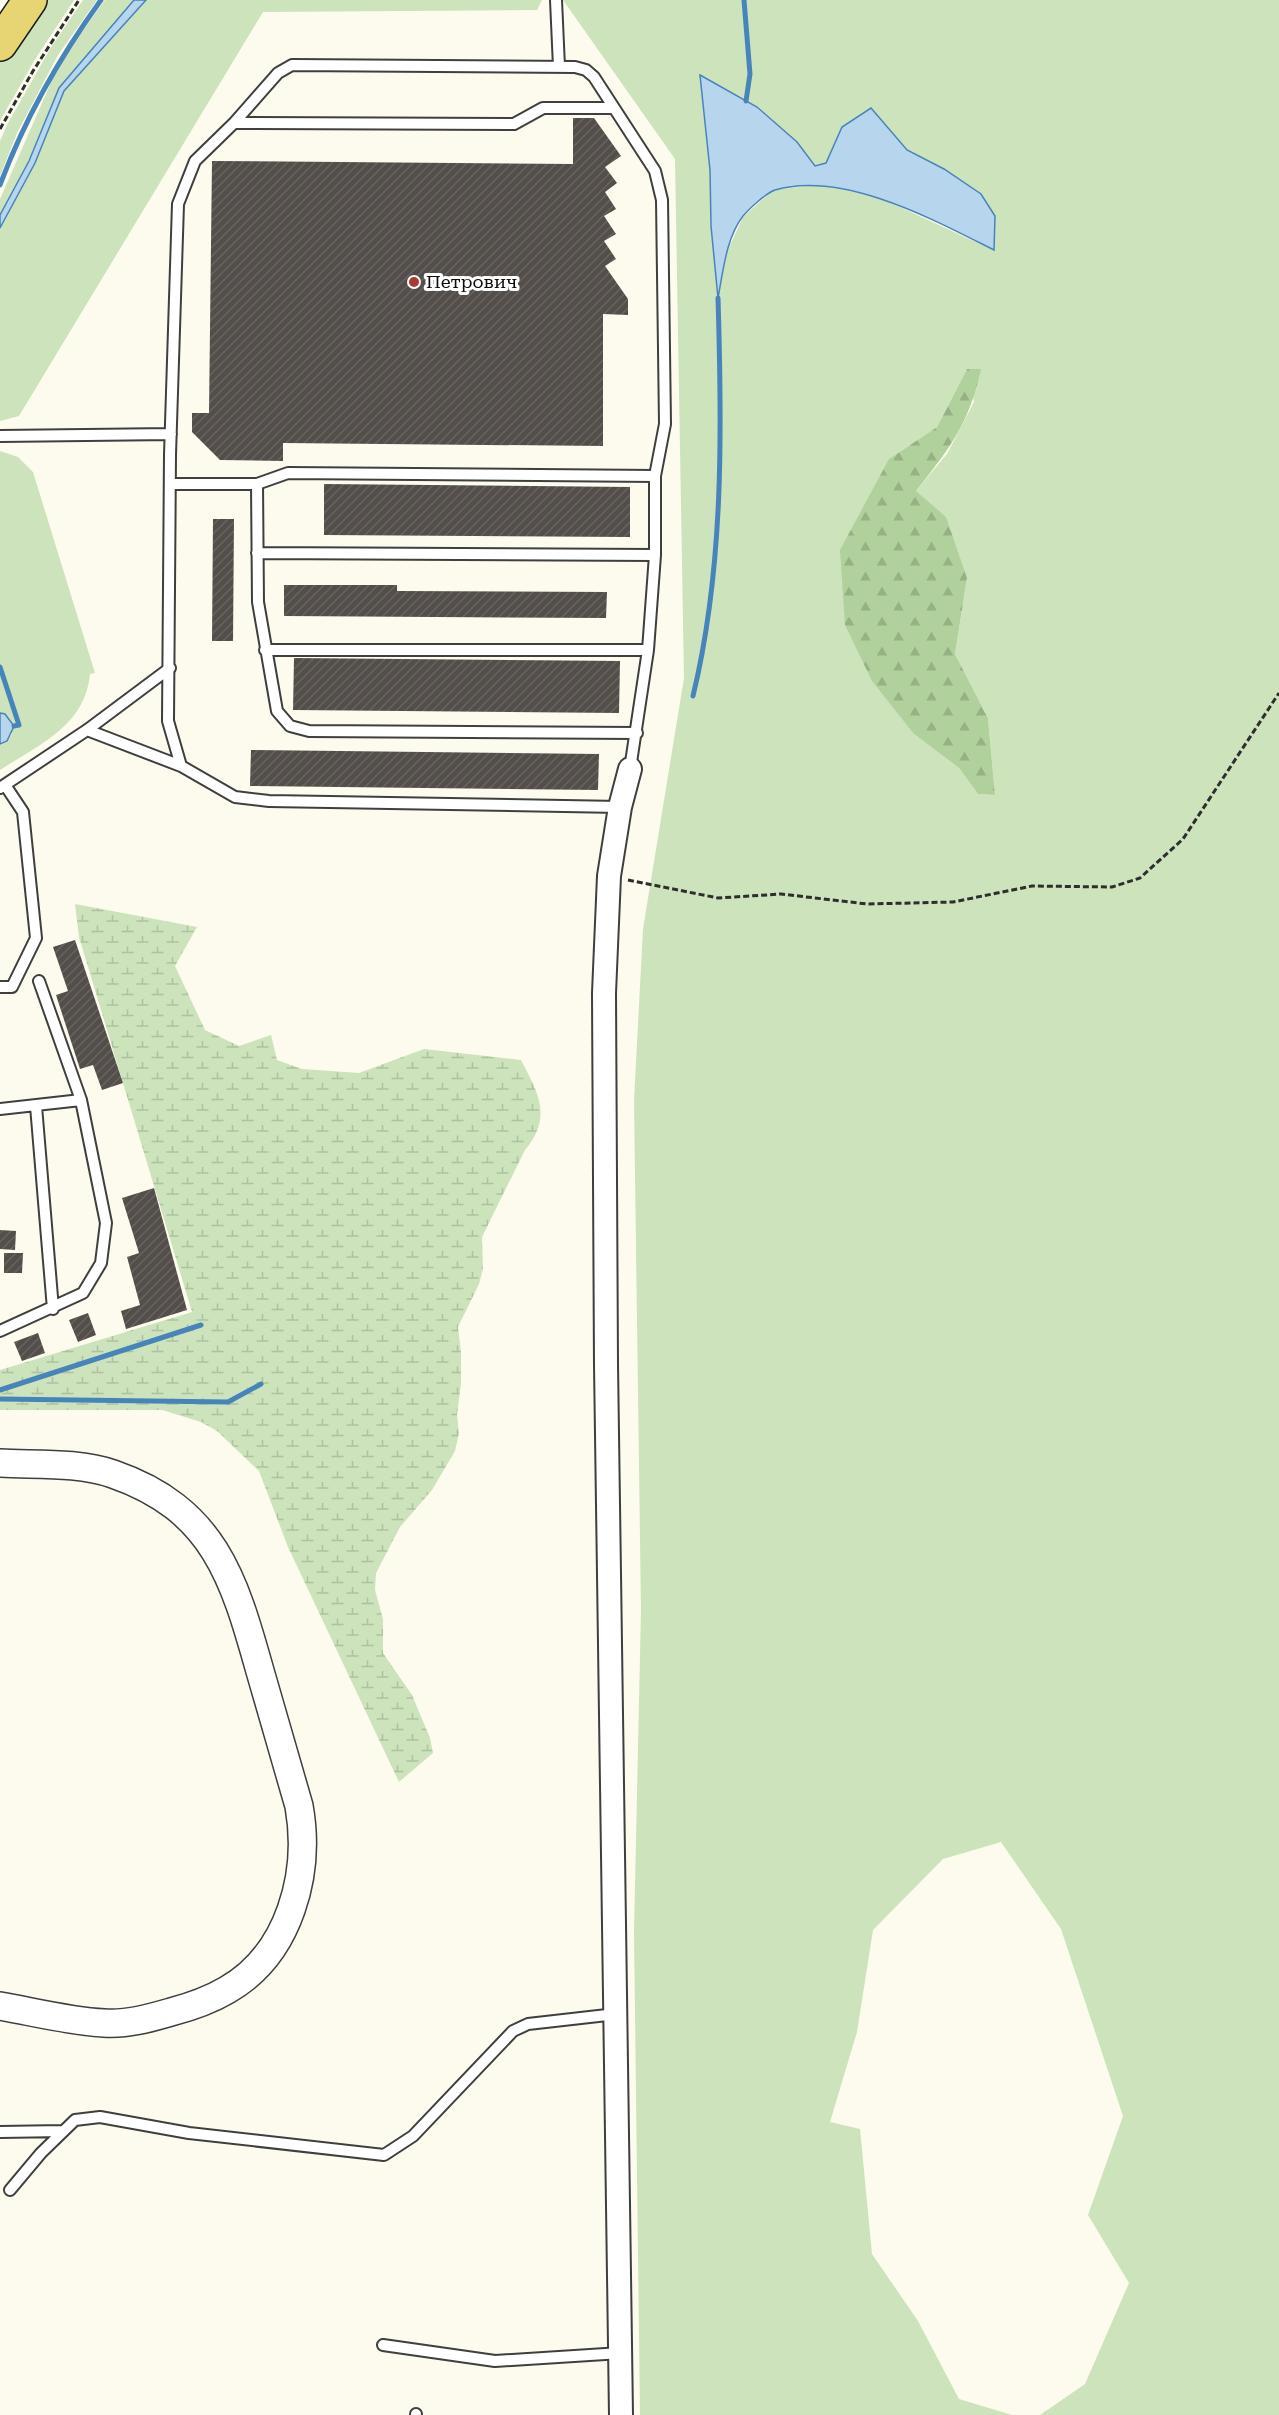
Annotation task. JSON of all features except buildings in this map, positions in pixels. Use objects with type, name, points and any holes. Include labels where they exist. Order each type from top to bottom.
[{"type":"main road","points":[[0,44],[30,0]]},
{"type":"street","points":[[621,2415],[606,1364],[604,993],[609,876],[620,807],[630,769]]},
{"type":"street","points":[[0,1463],[111,1473],[147,1488],[177,1507],[202,1531],[221,1558],[240,1601],[299,1806],[304,1836],[303,1864],[296,1894],[284,1928],[258,1965],[228,1990],[190,2006],[145,2019],[105,2023],[0,2006]]},
{"type":"lane","points":[[556,0],[559,67]]},
{"type":"lane","points":[[182,766],[168,721],[170,484],[178,204],[195,161],[234,123],[278,73],[292,65],[576,67],[586,70],[655,171],[662,200],[665,424],[655,476],[655,555],[648,650],[630,769]]},
{"type":"lane","points":[[234,123],[514,124],[543,108],[614,108]]},
{"type":"lane","points":[[0,435],[171,434]]},
{"type":"lane","points":[[170,484],[257,484],[288,473],[655,476]]},
{"type":"lane","points":[[257,484],[258,602],[277,711],[290,726],[309,731],[637,733]]},
{"type":"lane","points":[[257,553],[655,555]]},
{"type":"lane","points":[[265,650],[648,650]]},
{"type":"lane","points":[[0,987],[12,987],[36,938],[23,812],[3,787],[87,730],[170,669]]},
{"type":"lane","points":[[87,730],[182,766],[235,797],[269,801],[620,807]]},
{"type":"lane","points":[[0,1331],[53,1309],[83,1293],[101,1263],[106,1223],[81,1100],[39,981]]},
{"type":"lane","points":[[0,1109],[81,1100]]},
{"type":"lane","points":[[36,1106],[53,1309]]},
{"type":"lane","points":[[10,2190],[40,2153],[75,2120],[100,2117],[189,2133],[384,2155],[412,2136],[513,2031],[528,2024],[616,2014]]},
{"type":"lane","points":[[0,2132],[63,2132]]},
{"type":"lane","points":[[383,2345],[495,2361],[621,2353]]},
{"type":"path","points":[[0,129],[33,71],[79,0]]},
{"type":"path","points":[[609,876],[718,898],[781,894],[867,904],[953,902],[1032,886],[1112,887],[1140,878],[1183,838],[1279,693]]},
{"type":"green space","points":[[37,0],[74,0],[34,61],[0,121],[0,55]]},
{"type":"green space","points":[[83,0],[97,0],[58,55],[17,133],[0,176],[0,141],[7,125],[50,49]]},
{"type":"green space","points":[[105,0],[134,0],[59,88],[29,161],[0,215],[0,199],[60,62]]},
{"type":"green space","points":[[146,0],[542,0],[537,10],[263,12],[19,416],[0,421],[0,228],[35,163],[64,91]]},
{"type":"green space","points":[[563,0],[1279,0],[1279,2415],[1040,2415],[1085,2384],[1129,2283],[1088,2215],[1123,2116],[1061,1929],[1001,1842],[943,1859],[873,1930],[857,2032],[830,2122],[860,2129],[872,2254],[918,2321],[959,2399],[1012,2415],[640,2415],[634,1932],[641,1610],[634,1101],[643,929],[684,678],[675,159]],"holes":[[[700,75],[757,107],[815,166],[826,163],[842,127],[871,108],[907,150],[944,169],[981,194],[993,250],[876,196],[817,185],[773,190],[743,217],[727,252],[718,296],[711,226],[710,170]],[[967,369],[974,402],[947,454],[916,491],[967,578],[955,654],[988,718],[995,795],[978,794],[959,768],[914,734],[889,459],[937,427]]]},
{"type":"green space","points":[[967,369],[981,369],[971,405],[957,434],[916,491],[946,517],[967,578],[955,654],[988,718],[995,795],[978,794],[959,768],[914,734],[872,681],[845,625],[840,550],[889,459],[937,427]]},
{"type":"green space","points":[[0,451],[18,457],[33,472],[95,673],[90,674],[86,692],[70,720],[45,742],[0,770],[0,744],[7,741],[12,734],[5,714],[0,713]]},
{"type":"green space","points":[[75,904],[197,927],[175,966],[205,1030],[239,1046],[271,1035],[277,1060],[302,1069],[359,1073],[424,1049],[521,1060],[533,1083],[540,1105],[539,1126],[482,1237],[483,1269],[479,1284],[458,1327],[461,1383],[457,1415],[459,1433],[455,1451],[432,1490],[400,1527],[376,1573],[375,1590],[383,1619],[383,1653],[412,1695],[430,1738],[433,1753],[399,1782],[288,1547],[259,1471],[217,1431],[201,1422],[162,1410],[0,1410],[0,1370],[192,1312],[79,937]]},
{"type":"water","points":[[134,0],[146,0],[64,91],[35,163],[0,228],[0,215],[29,161],[59,88]]},
{"type":"water","points":[[700,75],[757,107],[797,142],[815,166],[826,163],[842,127],[871,108],[907,150],[944,169],[981,194],[995,216],[994,250],[888,201],[858,192],[829,187],[801,186],[775,190],[753,205],[737,225],[726,256],[718,298],[711,226],[710,170]]},
{"type":"water","points":[[0,713],[5,714],[14,726],[7,741],[0,744]]},
{"type":"waterway","points":[[0,185],[20,136],[44,89],[101,0]]},
{"type":"waterway","points":[[744,0],[750,74],[746,101]]},
{"type":"waterway","points":[[693,696],[711,598],[716,548],[720,448],[718,298]]},
{"type":"waterway","points":[[0,667],[19,725],[14,726]]},
{"type":"waterway","points":[[0,1390],[201,1325]]},
{"type":"waterway","points":[[0,1399],[228,1402],[261,1384]]},
{"type":"place","name":"Петрович","points":[[414,282]]}]
